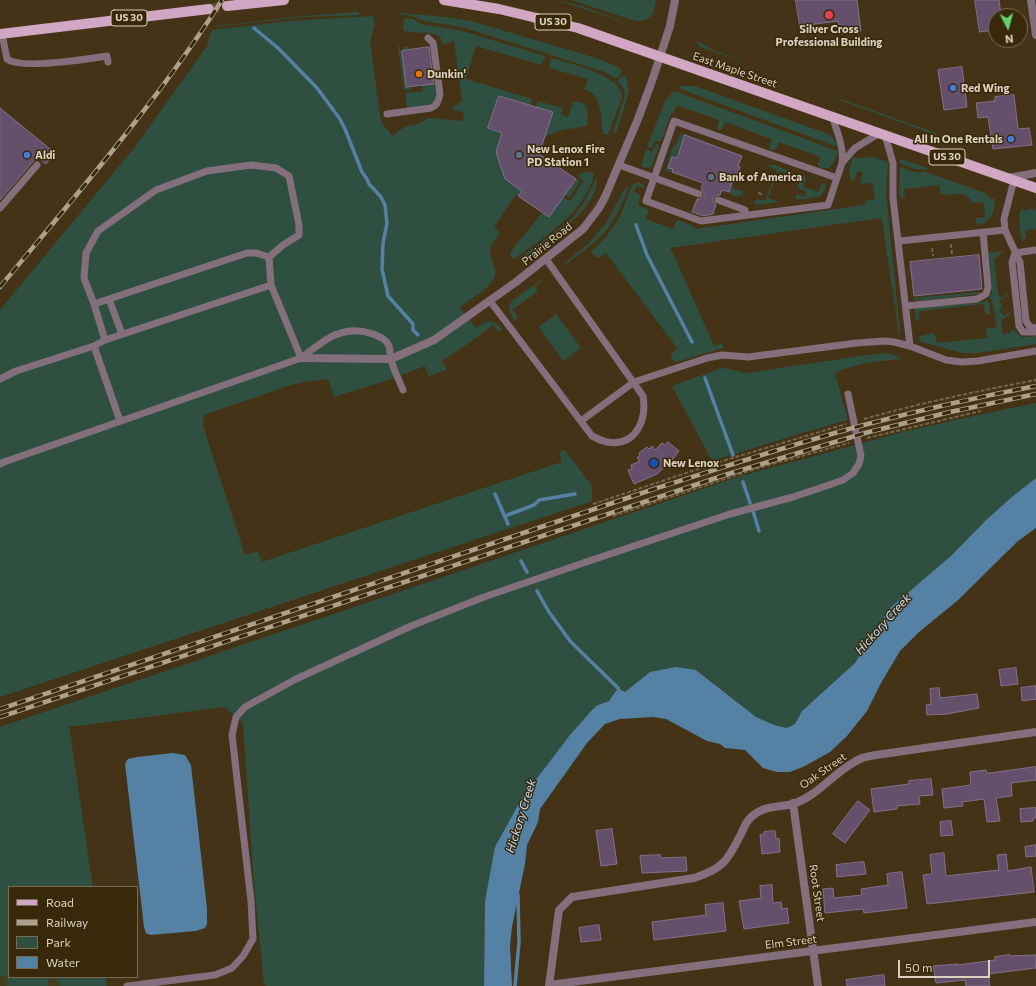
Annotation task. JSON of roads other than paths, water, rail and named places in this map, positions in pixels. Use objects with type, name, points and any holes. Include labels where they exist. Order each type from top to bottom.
[{"type":"main road","points":[[227,6],[284,0]]},
{"type":"main road","name":"East Maple Street","points":[[444,0],[499,9],[578,28],[1011,179]]},
{"type":"main road","name":"US 30","points":[[1,34],[209,9]]},
{"type":"main road","name":"US 30","points":[[1011,179],[1036,188]]},
{"type":"street","name":"Prairie Road","points":[[301,358],[391,359],[434,340],[490,301],[583,229],[599,208],[641,113],[670,26],[675,0]]},
{"type":"street","points":[[1031,0],[1036,35]]},
{"type":"street","points":[[1011,179],[1036,173]]},
{"type":"street","name":"Oak Street","points":[[549,985],[559,910],[572,897],[583,894],[694,878],[709,873],[721,866],[731,853],[748,820],[755,814],[764,809],[794,804],[810,795],[846,767],[862,758],[1036,732]]},
{"type":"street","name":"Root Street","points":[[794,804],[818,986]]},
{"type":"street","name":"Elm Street","points":[[549,985],[1036,922]]},
{"type":"lane","points":[[1,34],[7,59],[16,63],[51,63],[107,56],[108,62]]},
{"type":"lane","points":[[387,114],[431,108],[436,105],[440,94],[434,46],[428,38]]},
{"type":"lane","points":[[832,116],[842,151],[842,163],[837,178],[828,205],[701,221],[646,201],[674,121],[837,178]]},
{"type":"lane","points":[[842,163],[855,148],[883,134],[893,163],[893,191],[910,346]]},
{"type":"lane","points":[[0,208],[37,165]]},
{"type":"lane","points":[[104,340],[94,304],[84,278],[86,253],[98,231],[156,190],[207,171],[251,165],[276,168],[289,176],[300,225],[299,235],[283,245],[269,257]]},
{"type":"lane","points":[[619,165],[654,179],[699,194]]},
{"type":"lane","points":[[1011,179],[1004,219],[1005,230],[1020,262],[1026,321],[1030,327],[1036,328]]},
{"type":"lane","points":[[718,200],[744,210]]},
{"type":"lane","points":[[899,241],[1005,230]]},
{"type":"lane","points":[[906,306],[977,299],[986,294],[988,287],[983,232]]},
{"type":"lane","points":[[1015,253],[1036,250]]},
{"type":"lane","points":[[94,304],[246,253],[256,253],[269,257]]},
{"type":"lane","points":[[1015,253],[1012,262],[1019,326],[1023,332],[1036,332]]},
{"type":"lane","points":[[269,257],[271,285],[301,358]]},
{"type":"lane","points":[[490,301],[592,436],[606,442],[619,442],[630,437],[639,428],[643,419],[643,396],[546,259]]},
{"type":"lane","points":[[0,379],[16,372],[94,346],[104,340],[271,285]]},
{"type":"lane","points":[[109,299],[122,334]]},
{"type":"lane","points":[[0,464],[301,358],[324,341],[339,333],[354,330],[383,338],[389,346],[391,359],[402,390]]},
{"type":"lane","points":[[581,422],[634,382],[707,358],[722,355],[748,357],[857,343],[885,341],[910,346],[946,360],[962,362],[978,361],[1036,351]]},
{"type":"lane","points":[[94,346],[120,422]]},
{"type":"lane","points":[[127,986],[216,975],[232,968],[244,956],[253,939],[251,901],[232,735],[236,717],[245,707],[296,679],[412,626],[484,597],[730,514],[793,497],[843,480],[853,473],[859,464],[861,456],[848,394]]},
{"type":"water","points":[[1036,478],[1036,528],[1018,541],[957,601],[919,632],[900,651],[881,683],[867,711],[847,736],[830,752],[805,766],[790,772],[777,772],[763,768],[745,750],[725,748],[720,744],[707,741],[666,719],[653,717],[620,719],[605,724],[587,743],[540,809],[538,822],[527,845],[525,864],[512,927],[510,946],[512,986],[484,986],[485,901],[495,847],[522,798],[570,735],[592,710],[598,705],[609,701],[618,688],[625,692],[650,672],[676,667],[696,670],[756,717],[774,725],[787,728],[795,724],[802,711],[855,663],[889,609],[952,555],[986,520]]},
{"type":"water","points":[[173,753],[185,755],[191,765],[207,909],[207,924],[205,928],[196,931],[150,935],[146,933],[144,927],[125,764],[128,759]]},
{"type":"waterway","points":[[254,28],[278,48],[317,88],[340,119],[362,172],[369,184],[381,197],[385,205],[387,223],[383,243],[382,269],[388,296],[413,324],[413,330],[418,335]]},
{"type":"waterway","points":[[636,225],[647,255],[692,342]]},
{"type":"waterway","points":[[705,378],[733,455]]},
{"type":"waterway","points":[[743,482],[750,503]]},
{"type":"waterway","points":[[495,494],[508,524]]},
{"type":"waterway","points":[[505,516],[534,505],[539,500],[575,494]]},
{"type":"waterway","points":[[753,511],[759,531]]},
{"type":"waterway","points":[[521,561],[527,572]]},
{"type":"waterway","points":[[537,591],[549,612],[570,641],[618,688]]},
{"type":"waterway","name":"Hickory Creek","points":[[515,986],[519,942],[518,895]]},
{"type":"tunnel","points":[[209,9],[227,6]]},
{"type":"railway","points":[[0,287],[116,147],[171,75],[222,0]]},
{"type":"railway","points":[[0,709],[651,490],[757,456],[885,419],[1036,386]]},
{"type":"railway","points":[[0,717],[725,475],[865,433],[950,412],[1036,394]]},
{"type":"place","name":"Silver Cross Professional Building","points":[[829,15]]},
{"type":"place","name":"Dunkin'","points":[[419,74]]},
{"type":"place","name":"Red Wing","points":[[953,88]]},
{"type":"place","name":"All In One Rentals","points":[[1011,139]]},
{"type":"place","name":"Aldi","points":[[27,155]]},
{"type":"place","name":"New Lenox Fire PD Station 1","points":[[519,155]]},
{"type":"place","name":"Bank of America","points":[[711,177]]},
{"type":"place","name":"New Lenox","points":[[654,463]]}]
